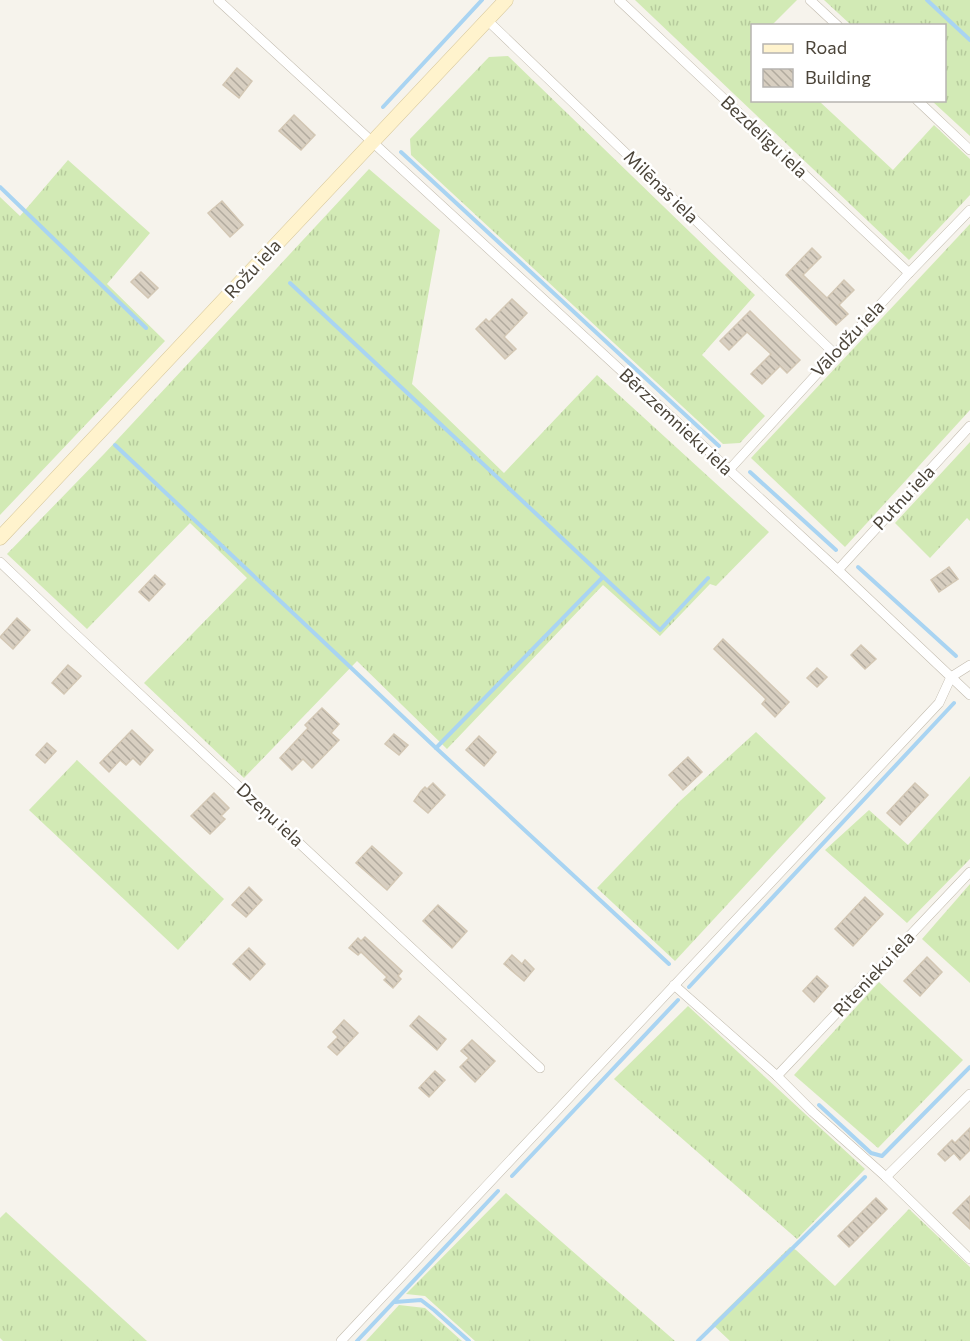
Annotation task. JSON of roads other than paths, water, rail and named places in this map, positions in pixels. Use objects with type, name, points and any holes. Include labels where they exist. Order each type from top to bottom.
[{"type":"street","name":"Bērzzemnieku iela","points":[[219,0],[838,570],[970,695]]},
{"type":"street","name":"Rožu iela","points":[[0,538],[376,146],[506,0]]},
{"type":"street","name":"Bezdelīgu iela","points":[[619,0],[909,273]]},
{"type":"street","points":[[810,0],[835,24]]},
{"type":"street","name":"Milēnas iela","points":[[487,20],[835,354]]},
{"type":"street","points":[[919,102],[970,150]]},
{"type":"street","name":"Vālodžu iela","points":[[729,470],[909,273],[970,210]]},
{"type":"street","name":"Putnu iela","points":[[838,570],[970,426]]},
{"type":"street","name":"Dzeņu iela","points":[[0,562],[540,1068]]},
{"type":"street","points":[[341,1341],[939,703],[951,677],[970,665]]},
{"type":"street","name":"Ritenieku iela","points":[[777,1076],[970,872]]},
{"type":"street","points":[[674,985],[777,1076],[970,1259]]},
{"type":"street","points":[[886,1177],[970,1094]]},
{"type":"waterway","points":[[383,107],[482,0]]},
{"type":"waterway","points":[[927,0],[970,40]]},
{"type":"waterway","points":[[401,152],[719,446]]},
{"type":"waterway","points":[[0,187],[146,328]]},
{"type":"waterway","points":[[290,283],[660,630],[708,578]]},
{"type":"waterway","points":[[115,445],[669,964]]},
{"type":"waterway","points":[[750,472],[836,550]]},
{"type":"waterway","points":[[858,567],[956,656]]},
{"type":"waterway","points":[[436,748],[603,577]]},
{"type":"waterway","points":[[689,987],[954,703]]},
{"type":"waterway","points":[[512,1176],[678,1000]]},
{"type":"waterway","points":[[819,1105],[871,1153],[882,1156],[970,1067]]},
{"type":"waterway","points":[[698,1341],[865,1177]]},
{"type":"waterway","points":[[357,1341],[498,1191]]},
{"type":"waterway","points":[[395,1302],[421,1300],[469,1341]]}]
